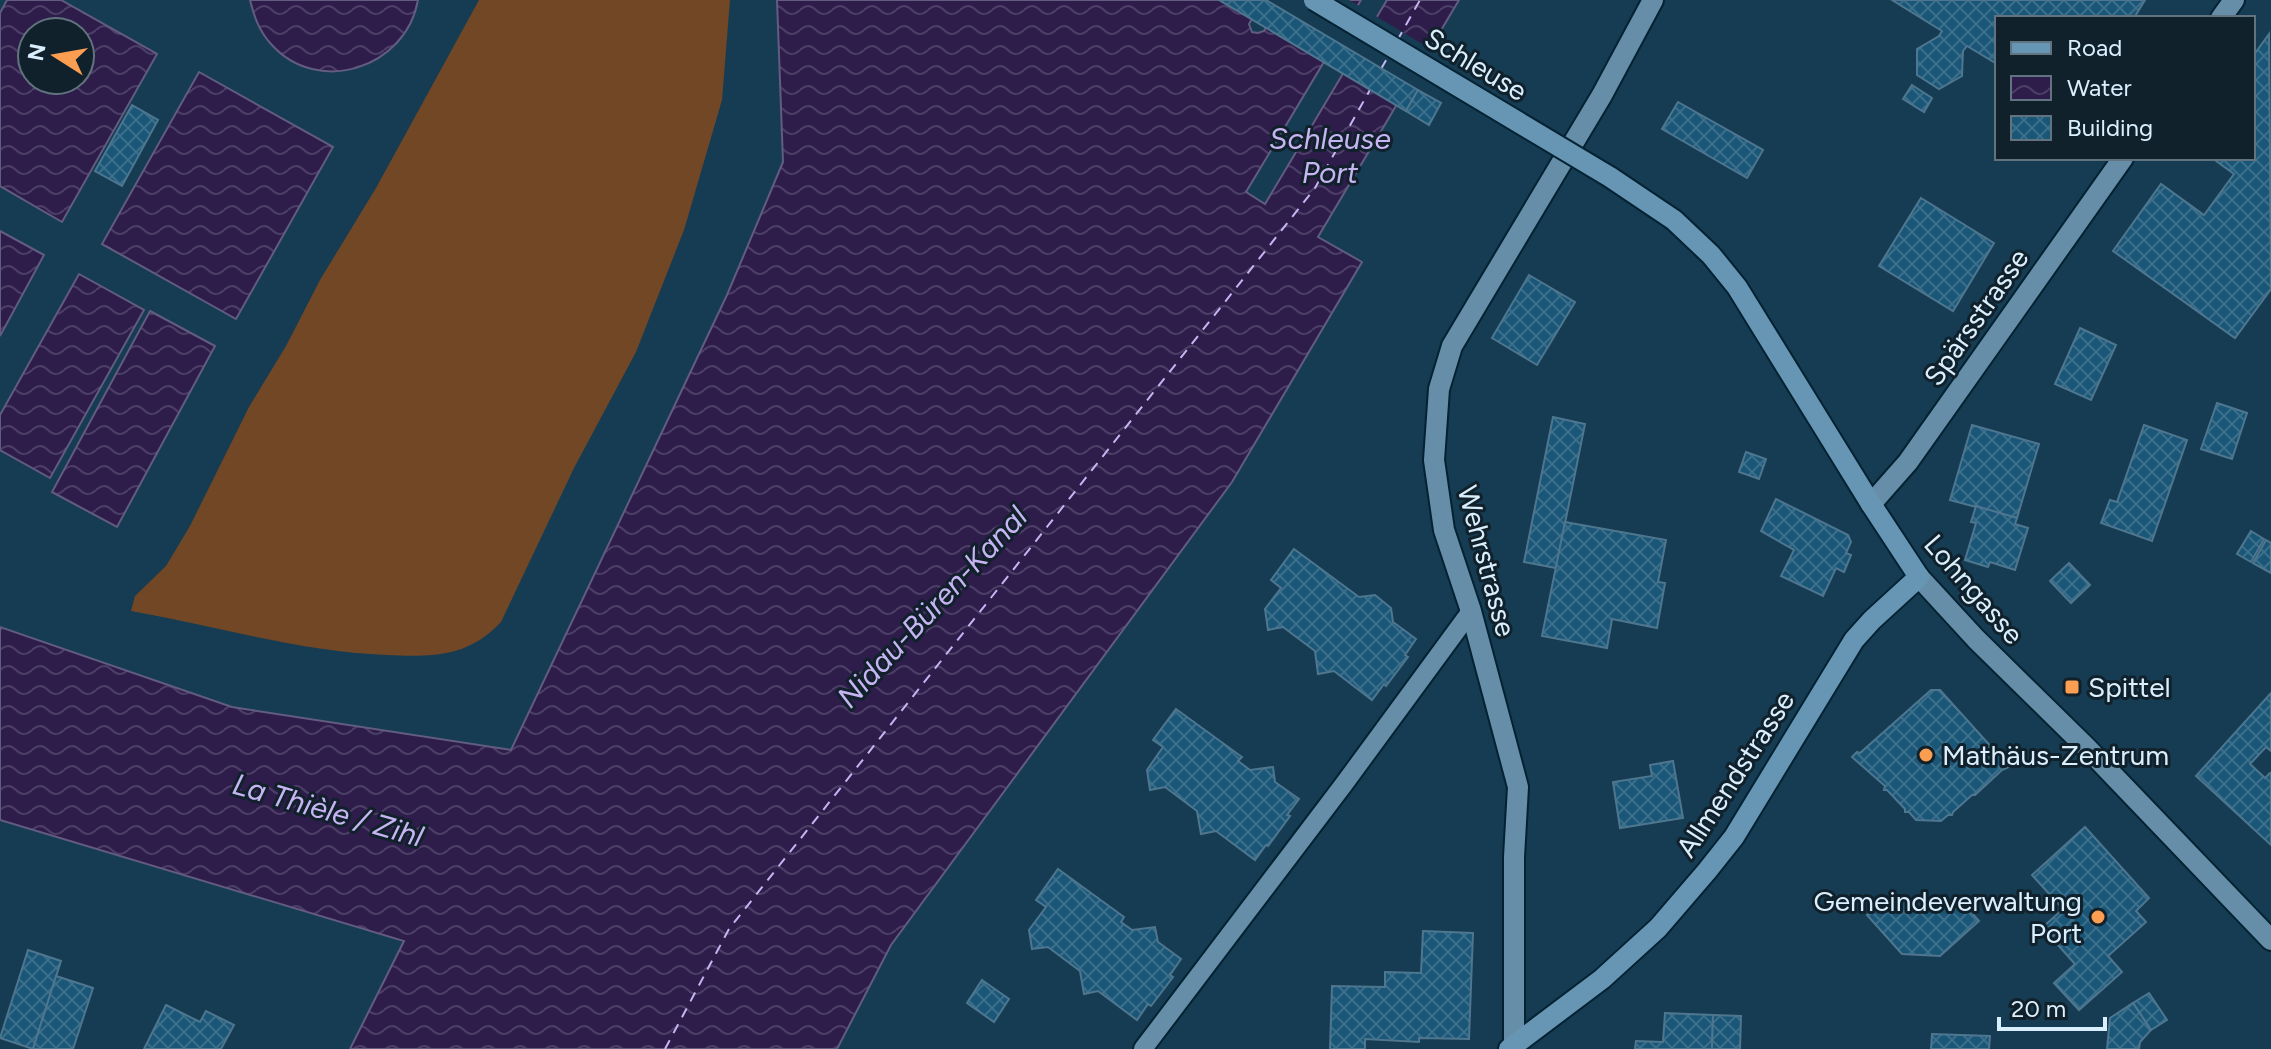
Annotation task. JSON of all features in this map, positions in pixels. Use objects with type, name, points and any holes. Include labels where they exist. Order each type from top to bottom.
[{"type":"main road","name":"Schleuse","points":[[1314,0],[1610,177]]},
{"type":"main road","name":"Lohngasse","points":[[1610,177],[1674,220],[1711,255],[1737,287],[1919,577]]},
{"type":"main road","name":"Allmendstrasse","points":[[1512,1048],[1602,979],[1658,928],[1734,837],[1854,640],[1919,577]]},
{"type":"street","name":"Wehrstrasse","points":[[1512,1048],[1518,787],[1471,611],[1444,530],[1434,460],[1439,389],[1452,346],[1602,95],[1653,0]]},
{"type":"street","name":"Spärsstrasse","points":[[1871,504],[1908,462],[2122,160]]},
{"type":"street","name":"Lohngasse","points":[[1919,577],[2271,940]]},
{"type":"lane","points":[[1143,1049],[1335,797],[1471,611]]},
{"type":"shaded area","points":[[479,0],[730,0],[722,100],[684,230],[636,352],[574,468],[501,622],[480,640],[462,649],[404,656],[322,649],[131,611],[135,596],[166,566],[190,526],[249,407],[376,188]]},
{"type":"water","points":[[7,0],[61,0],[89,16],[16,16],[16,96],[96,96],[96,20],[157,54],[62,222],[0,186],[0,13]]},
{"type":"water","points":[[250,0],[418,0],[410,24],[397,43],[379,58],[358,67],[335,71],[312,69],[290,60],[263,34]]},
{"type":"water","points":[[777,0],[1262,0],[1249,24],[1252,32],[1258,33],[1264,31],[1282,0],[1361,0],[1246,192],[1265,204],[1387,0],[1459,0],[1318,237],[1362,262],[1232,482],[891,945],[837,1049],[350,1049],[404,941],[0,820],[0,627],[232,707],[511,750],[727,295],[783,162]]},
{"type":"water","points":[[199,72],[333,147],[236,319],[102,244]]},
{"type":"water","points":[[0,231],[44,255],[0,336]]},
{"type":"water","points":[[79,274],[144,310],[50,478],[0,450],[0,415]]},
{"type":"water","points":[[150,311],[215,346],[117,527],[52,492]]},
{"type":"pier","points":[[1278,0],[1349,0],[1361,7],[1339,43],[1275,5]]},
{"type":"pier","points":[[1374,15],[1434,51],[1412,87],[1352,51]]},
{"type":"building","points":[[1219,0],[1266,0],[1418,90],[1406,111]]},
{"type":"building","points":[[1892,0],[2145,0],[2135,16],[1995,16],[1995,63],[1967,46],[1963,51],[1962,76],[1939,89],[1917,75],[1917,49],[1942,31]]},
{"type":"building","points":[[2269,34],[2271,289],[2235,338],[2113,251],[2161,184],[2204,215],[2234,174],[2215,160],[2255,160],[2255,53]]},
{"type":"building","points":[[1912,85],[1932,98],[1924,112],[1903,99]]},
{"type":"building","points":[[1418,90],[1441,103],[1429,125],[1406,111]]},
{"type":"building","points":[[1678,102],[1763,150],[1747,178],[1662,129]]},
{"type":"building","points":[[132,105],[158,120],[122,186],[95,171]]},
{"type":"building","points":[[1921,198],[1994,243],[1953,311],[1879,266]]},
{"type":"building","points":[[1529,275],[1575,302],[1537,365],[1492,338]]},
{"type":"building","points":[[2080,328],[2116,345],[2091,400],[2055,384]]},
{"type":"building","points":[[2217,403],[2247,413],[2232,459],[2201,449]]},
{"type":"building","points":[[1553,417],[1585,424],[1556,568],[1524,562]]},
{"type":"building","points":[[1972,425],[2039,444],[2017,518],[1950,500]]},
{"type":"building","points":[[2144,425],[2187,440],[2152,541],[2101,523],[2110,500],[2117,502]]},
{"type":"building","points":[[1746,452],[1766,459],[1759,479],[1739,472]]},
{"type":"building","points":[[1776,499],[1848,535],[1851,542],[1846,553],[1851,555],[1844,572],[1836,568],[1823,596],[1781,576],[1794,550],[1761,531]]},
{"type":"building","points":[[1976,506],[2017,518],[2015,524],[2028,528],[2015,570],[1990,562],[1988,567],[1965,560],[1976,523],[1971,522]]},
{"type":"building","points":[[1565,522],[1666,540],[1658,582],[1665,583],[1657,628],[1612,619],[1607,648],[1542,636]]},
{"type":"building","points":[[2251,531],[2264,539],[2251,562],[2237,554]]},
{"type":"building","points":[[2266,540],[2271,543],[2271,573],[2253,563]]},
{"type":"building","points":[[1294,549],[1359,597],[1375,595],[1391,608],[1393,622],[1416,639],[1405,655],[1408,657],[1372,700],[1334,671],[1318,674],[1315,651],[1283,627],[1268,630],[1265,609],[1281,588],[1271,580]]},
{"type":"building","points":[[2069,563],[2090,585],[2071,603],[2050,581]]},
{"type":"building","name":"Mathäus-Zentrum","points":[[1931,690],[1940,690],[2011,766],[2002,770],[1952,815],[1941,821],[1916,820],[1884,790],[1885,786],[1852,757]]},
{"type":"building","points":[[2271,693],[2271,751],[2266,747],[2250,764],[2265,778],[2271,774],[2271,845],[2196,776]]},
{"type":"building","points":[[1176,709],[1242,757],[1238,761],[1250,770],[1273,767],[1275,782],[1299,799],[1287,815],[1290,816],[1255,860],[1216,831],[1201,834],[1197,811],[1165,787],[1150,790],[1147,770],[1163,747],[1153,740]]},
{"type":"building","points":[[1673,761],[1683,818],[1620,828],[1613,782],[1652,776],[1650,765]]},
{"type":"building","name":"Gemeindeverwaltung Port","points":[[2085,827],[2149,898],[2136,911],[2146,922],[2108,956],[2122,972],[2079,1010],[2054,983],[2075,964],[2058,945],[2068,936],[2061,929],[2053,936],[2044,926],[2063,909],[2032,875]]},
{"type":"building","points":[[1058,869],[1124,917],[1121,922],[1132,930],[1155,927],[1158,942],[1181,959],[1170,975],[1173,977],[1137,1020],[1098,991],[1084,994],[1080,971],[1048,947],[1032,949],[1029,930],[1046,907],[1036,900]]},
{"type":"building","points":[[1886,897],[1894,907],[1904,897],[1913,907],[1934,908],[1944,899],[1952,910],[1962,902],[1979,921],[1940,956],[1902,954],[1867,915]]},
{"type":"building","points":[[1423,931],[1473,933],[1469,1039],[1419,1038],[1419,1042],[1365,1039],[1365,1049],[1330,1049],[1332,986],[1385,987],[1385,972],[1421,973]]},
{"type":"building","points":[[28,950],[61,961],[33,1049],[0,1038]]},
{"type":"building","points":[[56,976],[93,988],[73,1049],[33,1049]]},
{"type":"building","points":[[982,980],[1009,999],[994,1022],[967,1003]]},
{"type":"building","points":[[2149,993],[2167,1020],[2151,1030],[2133,1003]]},
{"type":"building","points":[[2133,1003],[2151,1030],[2140,1042],[2139,1049],[2107,1049],[2110,1018]]},
{"type":"building","points":[[166,1005],[200,1022],[206,1011],[234,1025],[221,1049],[144,1049]]},
{"type":"building","points":[[1665,1013],[1713,1015],[1712,1049],[1635,1049],[1636,1041],[1663,1042]]},
{"type":"building","points":[[1713,1015],[1741,1016],[1740,1049],[1712,1049]]},
{"type":"building","points":[[1932,1034],[1990,1036],[1989,1049],[1931,1049]]},
{"type":"ferry route","points":[[1397,41],[1420,0]]},
{"type":"ferry route","points":[[1381,69],[1388,57]]},
{"type":"ferry route","points":[[665,1049],[729,929],[1315,188],[1371,88]]},
{"type":"place","name":"Spittel","points":[[2072,687]]},
{"type":"place","name":"Mathäus-Zentrum","points":[[1926,755]]},
{"type":"place","name":"Gemeindeverwaltung Port","points":[[2098,917]]},
{"type":"water label","name":"Schleuse Port","points":[[1330,155]]},
{"type":"water label","name":"Nidau-Büren-Kanal","points":[[932,607]]},
{"type":"water label","name":"La Thièle / Zihl","points":[[328,810]]}]
